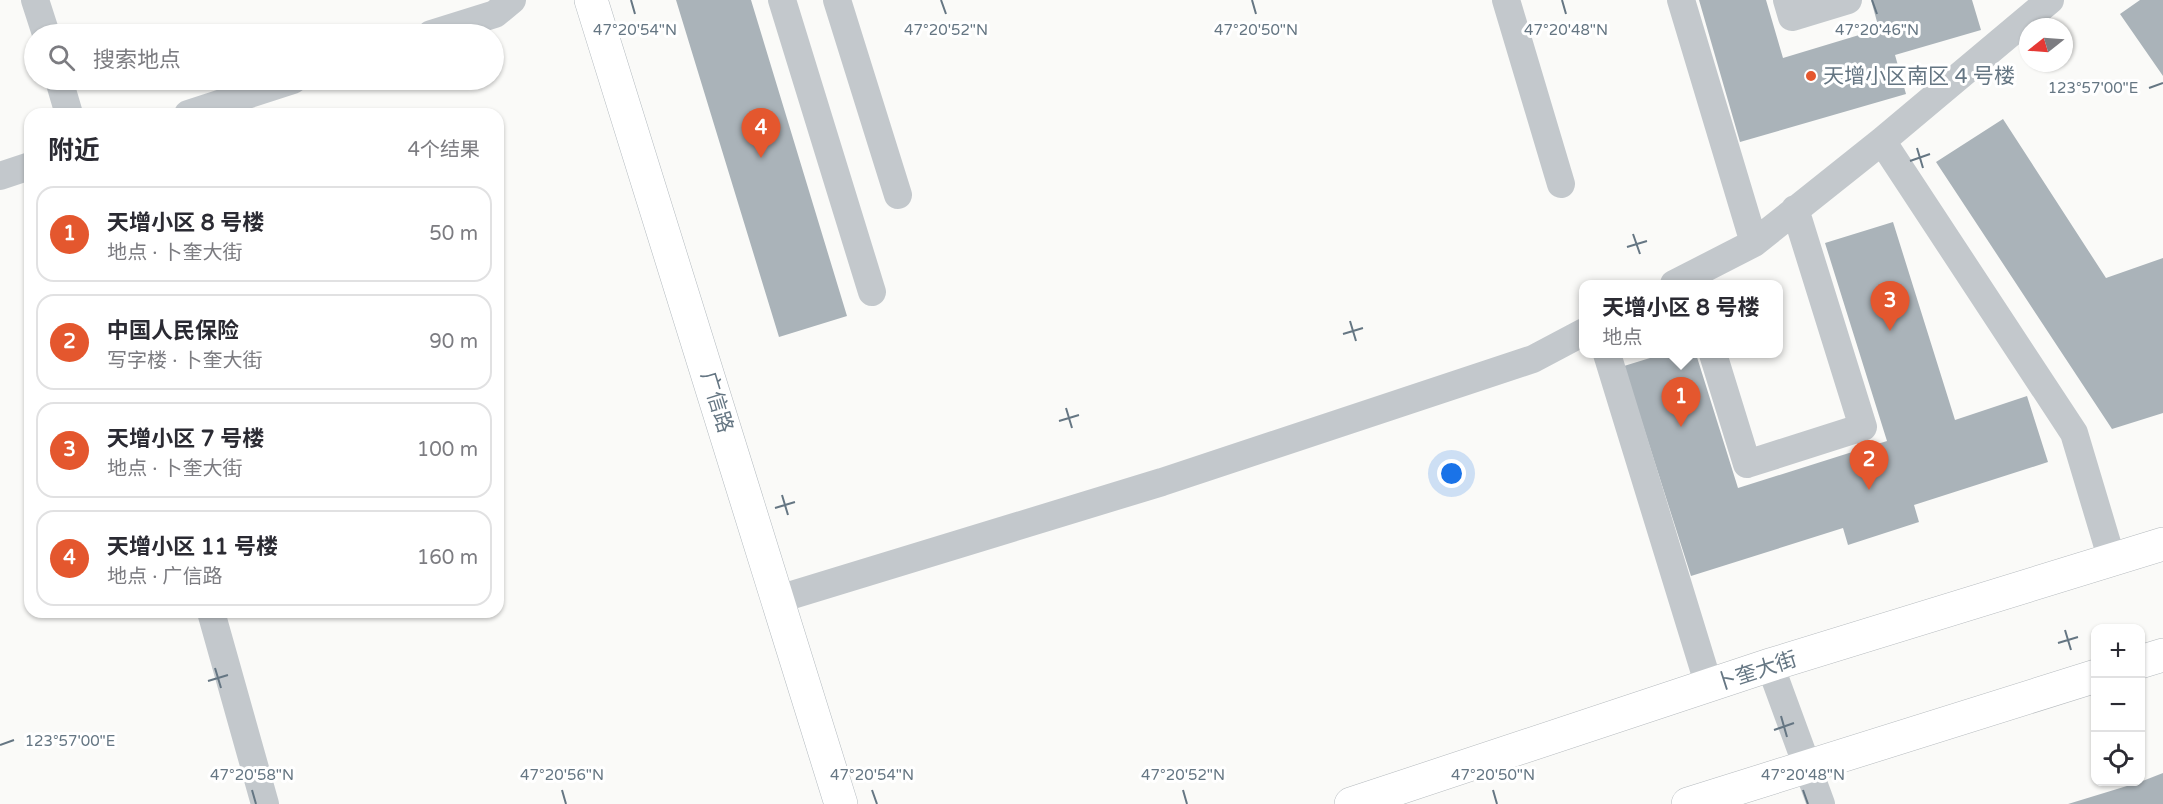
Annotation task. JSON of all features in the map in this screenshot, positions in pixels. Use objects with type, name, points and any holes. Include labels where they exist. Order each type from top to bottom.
[{"type":"main road","name":"广信路","points":[[591,0],[842,804]]},
{"type":"main road","name":"卜奎大街","points":[[1351,804],[1770,666],[2163,544]]},
{"type":"main road","points":[[2145,660],[2163,655]]},
{"type":"main road","points":[[1688,804],[2091,678]]},
{"type":"street","points":[[35,0],[42,24]]},
{"type":"street","points":[[463,24],[495,14],[512,0]]},
{"type":"street","points":[[782,0],[872,292]]},
{"type":"street","points":[[837,0],[898,195]]},
{"type":"street","points":[[1506,0],[1561,184]]},
{"type":"street","points":[[1681,0],[1754,243]]},
{"type":"street","points":[[1787,0],[1792,16],[1848,0]]},
{"type":"street","points":[[1684,280],[1754,243],[1882,141],[2047,1]]},
{"type":"street","points":[[62,90],[67,108]]},
{"type":"street","points":[[207,108],[263,90]]},
{"type":"street","points":[[1882,141],[2074,433],[2112,560]]},
{"type":"street","points":[[0,176],[24,168]]},
{"type":"street","points":[[1714,358],[1747,464],[1863,428],[1795,209]]},
{"type":"street","points":[[779,599],[1162,482],[1533,359],[1579,336]]},
{"type":"street","points":[[1608,358],[1709,686]]},
{"type":"street","points":[[213,618],[265,804]]},
{"type":"street","points":[[1770,666],[1809,766],[1821,804]]},
{"type":"building","points":[[676,0],[751,0],[847,316],[779,337]]},
{"type":"building","name":"天增小区南区 4 号楼","points":[[1699,0],[1766,0],[1783,58],[1879,29],[1871,0],[1972,0],[1981,30],[1895,55],[1906,94],[1740,142]]},
{"type":"building","points":[[2140,0],[2163,0],[2163,76],[2120,14]]},
{"type":"building","points":[[2003,119],[2106,278],[2163,258],[2163,413],[2112,429],[1936,162]]},
{"type":"building","points":[[1893,222],[1955,420],[2027,396],[2048,462],[1914,505],[1919,522],[1848,545],[1843,528],[1691,576],[1624,366],[1650,358],[1697,358],[1738,488],[1887,441],[1825,243]]},
{"type":"building","points":[[2163,773],[2163,804],[2068,804],[2127,786],[2145,786],[2145,780]]},
{"type":"place","name":"天增小区南区 4 号楼","points":[[1811,76]]},
{"type":"place","name":"天增小区 11 号楼","points":[[761,158]]},
{"type":"place","name":"天增小区 7 号楼","points":[[1890,331]]},
{"type":"place","name":"天增小区 8 号楼","points":[[1681,427]]},
{"type":"place","name":"中国人民保险","points":[[1869,490]]}]
